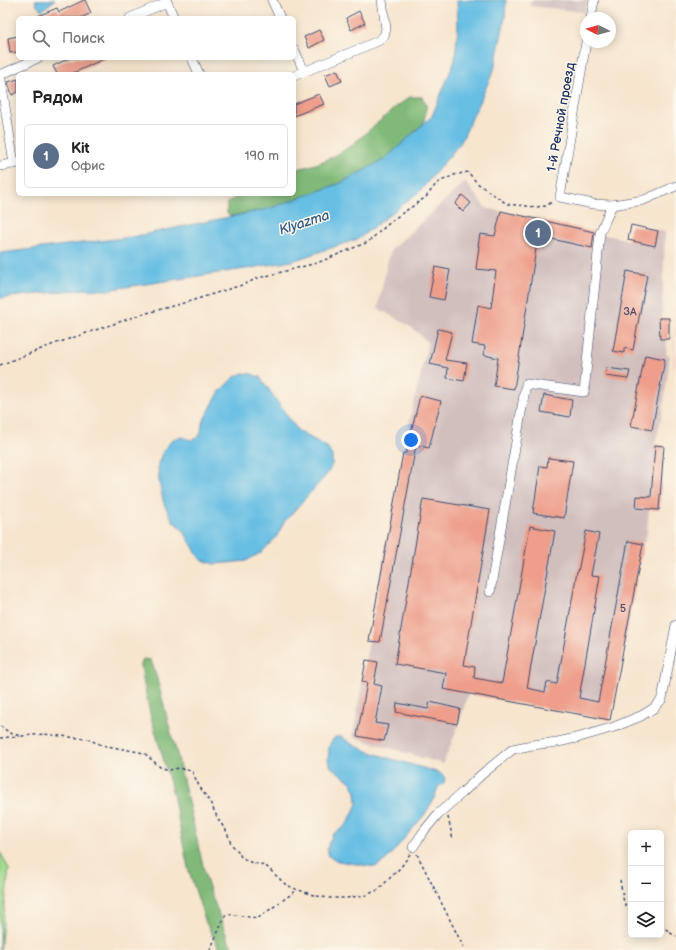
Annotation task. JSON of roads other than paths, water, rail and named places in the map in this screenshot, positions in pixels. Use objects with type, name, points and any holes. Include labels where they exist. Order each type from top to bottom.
[{"type":"street","points":[[272,0],[279,16]]},
{"type":"street","points":[[296,75],[378,41],[384,36],[386,29],[382,0]]},
{"type":"street","points":[[592,12],[594,0]]},
{"type":"street","points":[[134,16],[167,1],[173,16]]},
{"type":"street","name":"1-й Речной проезд","points":[[585,48],[560,197],[593,204],[612,205]]},
{"type":"street","points":[[296,53],[304,71]]},
{"type":"street","points":[[0,166],[16,164],[0,74],[33,60]]},
{"type":"street","points":[[193,60],[198,72]]},
{"type":"street","points":[[490,592],[526,384],[584,392],[600,233],[612,205],[644,200],[676,186]]},
{"type":"street","points":[[413,847],[438,814],[513,749],[580,737],[614,727],[641,716],[654,708],[662,699],[676,625]]},
{"type":"water","points":[[35,0],[55,0],[42,10],[37,6]]},
{"type":"water","name":"Klyazma","points":[[457,0],[506,0],[505,18],[494,70],[461,142],[420,191],[358,239],[292,261],[245,269],[106,290],[85,289],[0,298],[0,253],[132,237],[268,209],[341,183],[385,159],[432,116],[455,60],[458,26]]},
{"type":"water","points":[[243,373],[260,377],[298,431],[327,447],[332,456],[332,464],[328,473],[284,522],[277,536],[262,552],[246,561],[214,564],[200,559],[183,530],[173,521],[164,504],[159,481],[158,464],[163,451],[173,439],[183,437],[190,440],[197,438],[201,433],[202,423],[220,391],[233,378]]},
{"type":"water","points":[[335,737],[342,737],[350,743],[367,751],[440,773],[445,778],[444,783],[438,787],[434,799],[425,814],[386,860],[375,867],[338,861],[329,856],[327,850],[333,834],[343,828],[349,821],[357,804],[356,792],[351,782],[331,767],[328,760],[329,747]]},
{"type":"place","name":"Kit","points":[[538,233]]}]
